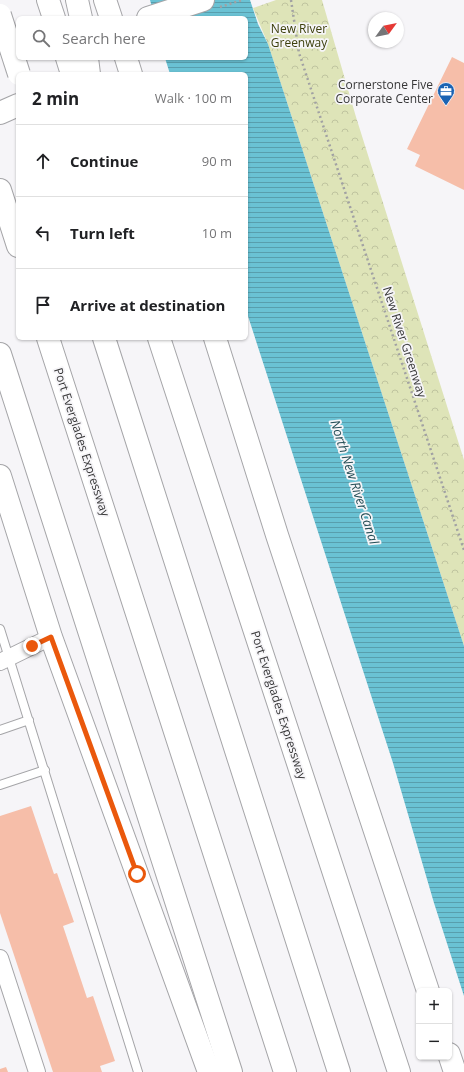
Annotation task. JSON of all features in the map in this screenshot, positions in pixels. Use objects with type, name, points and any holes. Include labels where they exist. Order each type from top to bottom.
[{"type":"main road","points":[[48,0],[53,16]]},
{"type":"main road","points":[[77,0],[81,16]]},
{"type":"main road","points":[[105,0],[110,16]]},
{"type":"main road","points":[[154,16],[203,0]]},
{"type":"main road","points":[[0,15],[18,72]]},
{"type":"main road","points":[[0,54],[16,50]]},
{"type":"main road","points":[[68,60],[71,72]]},
{"type":"main road","points":[[86,60],[89,72]]},
{"type":"main road","points":[[127,60],[130,72]]},
{"type":"main road","points":[[0,113],[16,106]]},
{"type":"main road","points":[[0,190],[16,240]]},
{"type":"main road","name":"Port Everglades Expressway","points":[[49,340],[285,1072]]},
{"type":"main road","points":[[105,340],[339,1072]]},
{"type":"main road","name":"Port Everglades Expressway","points":[[160,340],[399,1072]]},
{"type":"main road","points":[[217,340],[277,536],[427,988]]},
{"type":"main road","points":[[0,354],[231,1072]]},
{"type":"main road","points":[[0,476],[51,637],[209,1072]]},
{"type":"main road","points":[[451,1060],[455,1072]]},
{"type":"street","points":[[5,659],[51,637]]},
{"type":"street","points":[[0,958],[37,1072]]},
{"type":"lane","points":[[0,629],[5,659],[29,720],[138,1072]]},
{"type":"lane","points":[[0,730],[29,720]]},
{"type":"lane","points":[[0,785],[45,770]]},
{"type":"path","name":"New River Greenway","points":[[291,0],[299,52],[464,550]]},
{"type":"green space","name":"New River Greenway","points":[[276,0],[322,0],[356,117],[464,460],[464,646],[268,44],[253,8]]},
{"type":"water","name":"North New River Canal","points":[[150,0],[250,0],[258,24],[268,44],[464,646],[464,996],[434,903],[393,763],[248,316],[248,72],[169,72],[166,60],[248,60],[248,16],[154,16]]},
{"type":"building","name":"Cornerstone Five Corporate Center","points":[[452,57],[464,63],[464,190],[415,166],[420,155],[407,149]]},
{"type":"building","points":[[31,806],[54,874],[57,873],[74,922],[63,926],[87,998],[93,996],[115,1061],[100,1066],[102,1072],[53,1072],[0,913],[0,816]]},
{"type":"building","points":[[6,1067],[8,1072],[0,1072],[0,1069]]},
{"type":"place","name":"Cornerstone Five Corporate Center","points":[[446,106]]},
{"type":"route","points":[[32,646],[51,637],[137,874]]}]
